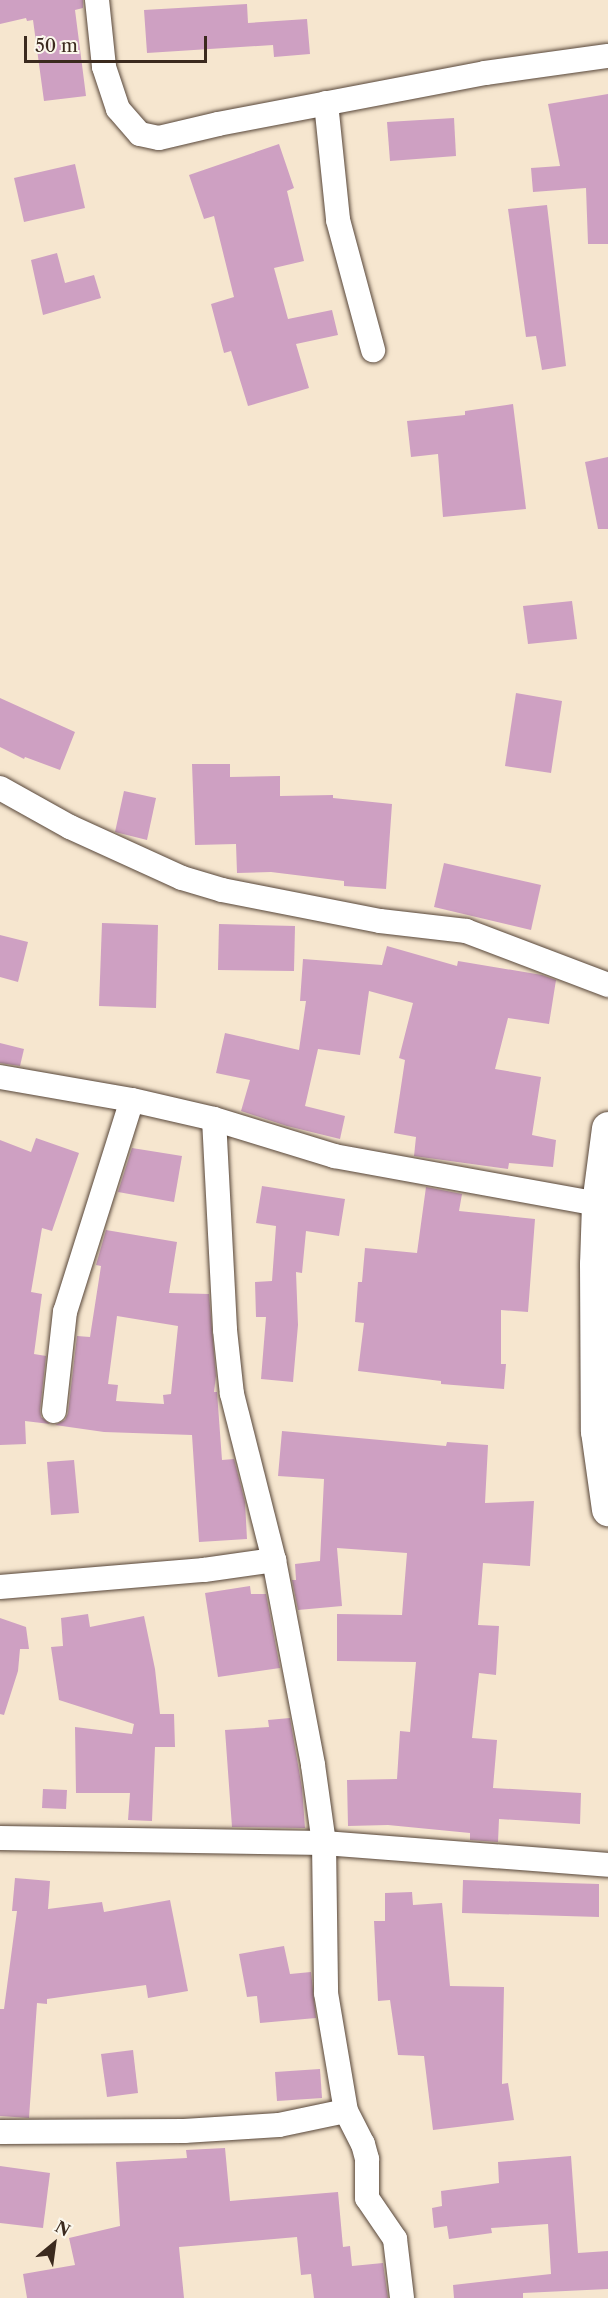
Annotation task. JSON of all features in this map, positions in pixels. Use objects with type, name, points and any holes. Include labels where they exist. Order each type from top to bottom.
[{"type":"main road","points":[[608,1128],[598,1204],[597,1431],[608,1509]]},
{"type":"street","points":[[97,0],[104,68],[118,109],[140,134],[159,138],[326,103],[485,74],[608,56]]},
{"type":"street","points":[[326,103],[338,220],[373,350]]},
{"type":"street","points":[[0,788],[70,826],[182,878],[222,890],[380,921],[466,931],[608,985]]},
{"type":"street","points":[[0,1077],[132,1100],[214,1119],[334,1156],[598,1204]]},
{"type":"street","points":[[54,1411],[65,1312],[132,1100]]},
{"type":"street","points":[[214,1119],[225,1330],[232,1394],[274,1560],[313,1765],[324,1843],[326,1993],[346,2111],[365,2151],[367,2198],[395,2239],[402,2298]]},
{"type":"street","points":[[0,1587],[204,1570],[274,1560]]},
{"type":"street","points":[[0,1838],[324,1843],[608,1865]]},
{"type":"street","points":[[0,2132],[184,2131],[279,2125],[346,2111]]},
{"type":"building","points":[[0,0],[83,0],[83,8],[75,10],[86,96],[44,101],[33,20],[27,21],[26,18],[0,24]]},
{"type":"building","points":[[247,4],[248,23],[307,19],[310,54],[274,57],[273,45],[147,53],[144,10]]},
{"type":"building","points":[[608,94],[608,244],[588,244],[586,188],[533,192],[531,168],[560,166],[548,104]]},
{"type":"building","points":[[454,118],[456,156],[390,161],[387,122]]},
{"type":"building","points":[[279,144],[294,188],[287,191],[304,261],[274,268],[288,319],[332,310],[338,335],[296,344],[309,388],[248,406],[231,351],[224,353],[211,304],[234,297],[214,216],[204,219],[189,175]]},
{"type":"building","points":[[75,164],[85,208],[24,222],[14,178]]},
{"type":"building","points":[[547,205],[566,366],[542,370],[536,336],[526,337],[508,209]]},
{"type":"building","points":[[57,253],[65,283],[94,275],[101,298],[43,315],[31,260]]},
{"type":"building","points":[[513,404],[526,509],[443,517],[438,454],[411,457],[407,421],[465,415],[465,411]]},
{"type":"building","points":[[608,457],[608,529],[598,529],[585,462]]},
{"type":"building","points":[[572,601],[577,639],[528,644],[523,606]]},
{"type":"building","points":[[516,693],[562,701],[551,773],[505,766]]},
{"type":"building","points":[[0,698],[75,732],[60,770],[25,757],[24,759],[0,747]]},
{"type":"building","points":[[192,764],[230,764],[230,777],[280,776],[280,796],[333,795],[333,798],[392,804],[386,889],[344,886],[344,881],[271,872],[237,873],[236,844],[195,845]]},
{"type":"building","points":[[124,791],[156,798],[147,840],[115,832]]},
{"type":"building","points":[[444,863],[541,885],[531,930],[434,907]]},
{"type":"building","points":[[102,923],[158,925],[156,1008],[99,1006]]},
{"type":"building","points":[[219,924],[295,926],[294,971],[218,970]]},
{"type":"building","points":[[0,935],[28,942],[18,982],[0,977]]},
{"type":"building","points":[[387,946],[457,966],[458,961],[542,975],[556,980],[549,1024],[508,1018],[495,1069],[541,1077],[532,1135],[556,1140],[553,1167],[509,1163],[508,1169],[414,1156],[416,1137],[394,1133],[405,1060],[399,1058],[413,1003],[369,991],[360,1055],[318,1049],[305,1106],[345,1116],[340,1139],[287,1126],[241,1111],[250,1080],[216,1073],[225,1033],[299,1050],[306,1001],[300,1001],[303,959],[382,965]]},
{"type":"building","points":[[0,1043],[24,1049],[20,1066],[0,1063]]},
{"type":"building","points":[[36,1138],[79,1153],[52,1231],[42,1228],[31,1292],[42,1294],[34,1354],[46,1356],[40,1410],[41,1417],[50,1424],[25,1421],[26,1444],[0,1445],[0,1140],[31,1152]]},
{"type":"building","points":[[132,1148],[182,1156],[174,1202],[118,1192]]},
{"type":"building","points":[[262,1186],[345,1199],[339,1236],[306,1231],[302,1273],[296,1272],[298,1325],[293,1382],[261,1379],[266,1317],[256,1317],[255,1282],[272,1281],[276,1226],[256,1223]]},
{"type":"building","points":[[426,1187],[462,1194],[459,1211],[535,1219],[528,1312],[501,1310],[501,1364],[506,1364],[504,1389],[441,1384],[441,1381],[358,1371],[364,1323],[355,1322],[358,1282],[362,1282],[365,1248],[417,1253]]},
{"type":"building","points":[[106,1230],[177,1242],[169,1293],[209,1294],[216,1376],[214,1392],[217,1392],[222,1460],[234,1459],[245,1502],[247,1539],[199,1542],[192,1435],[104,1432],[55,1425],[65,1420],[68,1413],[77,1336],[90,1337],[101,1266],[96,1265]],"holes":[[[117,1316],[178,1326],[171,1394],[163,1395],[164,1404],[116,1401],[118,1385],[108,1384]]]},
{"type":"building","points":[[282,1431],[446,1446],[447,1442],[488,1445],[485,1503],[534,1501],[530,1566],[483,1563],[478,1625],[499,1626],[496,1675],[479,1673],[472,1738],[497,1740],[493,1788],[581,1793],[580,1824],[499,1819],[498,1842],[470,1840],[470,1833],[388,1825],[348,1826],[347,1780],[397,1779],[400,1731],[410,1732],[416,1662],[337,1661],[337,1614],[402,1615],[407,1553],[337,1548],[342,1606],[298,1610],[292,1580],[296,1580],[295,1564],[320,1561],[324,1479],[278,1476]]},
{"type":"building","points":[[74,1460],[79,1513],[51,1515],[47,1462]]},
{"type":"building","points":[[250,1586],[251,1594],[266,1594],[280,1668],[218,1677],[205,1593]]},
{"type":"building","points":[[88,1614],[90,1627],[144,1616],[155,1669],[160,1714],[174,1714],[175,1747],[155,1747],[152,1821],[128,1820],[130,1793],[76,1793],[75,1727],[132,1734],[134,1724],[59,1700],[51,1647],[63,1646],[61,1618]]},
{"type":"building","points":[[0,1618],[26,1627],[29,1649],[20,1649],[18,1671],[4,1715],[0,1714]]},
{"type":"building","points":[[290,1718],[302,1788],[305,1828],[232,1827],[225,1730],[269,1727],[268,1720]]},
{"type":"building","points":[[43,1789],[67,1790],[66,1809],[42,1808]]},
{"type":"building","points":[[15,1878],[50,1881],[48,1909],[102,1902],[104,1912],[170,1900],[188,1991],[148,1998],[146,1985],[47,1999],[47,2004],[37,2003],[29,2118],[0,2116],[0,2009],[4,2009],[17,1911],[12,1911]]},
{"type":"building","points":[[463,1880],[599,1884],[599,1917],[462,1913]]},
{"type":"building","points":[[412,1892],[413,1905],[442,1903],[450,1986],[504,1987],[502,2084],[508,2083],[514,2120],[433,2130],[424,2056],[398,2055],[390,2000],[378,2001],[374,1921],[385,1921],[385,1893]]},
{"type":"building","points":[[284,1946],[290,1974],[311,1972],[316,2018],[260,2023],[257,1996],[247,1997],[239,1954]]},
{"type":"building","points":[[133,2050],[138,2093],[107,2097],[101,2054]]},
{"type":"building","points":[[320,2069],[322,2098],[277,2101],[275,2072]]},
{"type":"building","points":[[225,2148],[230,2201],[338,2192],[343,2247],[350,2246],[352,2266],[383,2263],[388,2298],[314,2298],[311,2274],[301,2275],[297,2237],[179,2247],[184,2298],[27,2298],[23,2274],[75,2265],[69,2238],[120,2226],[116,2162],[187,2158],[186,2150]]},
{"type":"building","points":[[571,2156],[578,2253],[608,2251],[608,2289],[523,2293],[523,2298],[454,2298],[453,2285],[551,2274],[548,2224],[491,2228],[492,2233],[449,2239],[447,2226],[434,2228],[432,2208],[442,2206],[441,2191],[499,2183],[498,2162]]},
{"type":"building","points":[[0,2166],[50,2173],[43,2228],[0,2223]]}]
